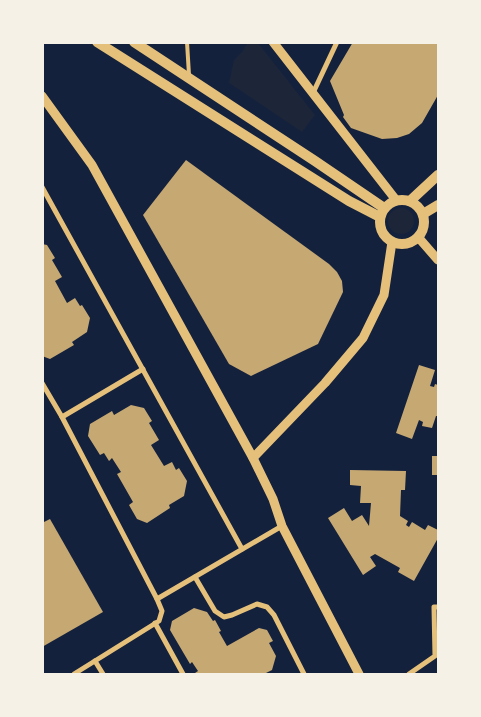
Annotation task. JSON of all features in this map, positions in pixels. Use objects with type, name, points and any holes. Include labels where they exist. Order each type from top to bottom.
[{"type":"main road","points":[[97,42],[349,201],[382,213]]},
{"type":"main road","points":[[134,42],[189,78],[382,213]]},
{"type":"main road","points":[[410,201],[438,175]]},
{"type":"main road","points":[[404,199],[419,208],[423,214],[424,227],[418,237],[411,242],[401,244],[392,242],[384,236],[380,227],[382,213],[389,203],[404,199]]},
{"type":"main road","points":[[423,214],[438,204]]},
{"type":"street","points":[[273,42],[396,200]]},
{"type":"street","points":[[313,93],[337,42]]},
{"type":"street","points":[[42,96],[92,165],[253,458],[273,499],[282,526],[359,674]]},
{"type":"street","points":[[42,187],[44,194],[144,369],[242,549]]},
{"type":"street","points":[[418,237],[438,260]]},
{"type":"street","points":[[253,458],[325,383],[363,338],[384,296],[392,242]]},
{"type":"street","points":[[62,417],[144,369]]},
{"type":"street","points":[[42,384],[62,417],[162,612],[159,621],[74,674]]},
{"type":"street","points":[[157,599],[282,526]]},
{"type":"street","points":[[196,577],[216,611],[224,617],[257,604],[267,607],[274,615],[304,674]]},
{"type":"street","points":[[409,674],[435,656],[434,607],[438,607]]},
{"type":"street","points":[[155,623],[183,674]]},
{"type":"street","points":[[96,661],[103,674]]},
{"type":"lane","points":[[187,42],[189,78]]},
{"type":"shaded area","points":[[248,42],[258,43],[315,115],[302,132],[229,83],[234,60]]},
{"type":"shaded area","points":[[401,208],[410,212],[414,221],[410,230],[401,234],[392,230],[388,221],[392,212]]},
{"type":"building","points":[[353,42],[438,42],[438,95],[422,123],[409,134],[397,138],[382,139],[351,128],[343,117],[344,115],[330,81]]},
{"type":"building","points":[[186,160],[329,264],[337,272],[342,281],[343,292],[318,344],[251,376],[229,364],[143,215]]},
{"type":"building","points":[[42,244],[47,245],[55,258],[52,260],[62,277],[55,281],[67,303],[75,298],[90,318],[87,332],[72,342],[74,345],[50,359],[42,356]]},
{"type":"building","points":[[419,365],[435,370],[430,386],[438,385],[438,416],[436,416],[432,428],[422,426],[423,422],[419,420],[412,439],[396,433]]},
{"type":"building","points":[[131,405],[144,408],[152,421],[149,423],[159,440],[151,445],[164,466],[172,462],[176,470],[179,468],[187,481],[184,496],[169,505],[170,508],[147,523],[137,519],[129,505],[133,502],[117,474],[121,472],[112,458],[109,461],[104,453],[100,455],[88,436],[90,424],[112,411],[114,415]]},
{"type":"building","points":[[432,456],[438,456],[438,475],[432,475]]},
{"type":"building","points":[[350,470],[406,471],[405,490],[401,490],[400,516],[408,521],[406,525],[409,527],[412,522],[425,530],[428,525],[438,530],[438,538],[414,581],[398,572],[400,568],[375,554],[370,557],[376,566],[363,575],[328,518],[344,508],[352,521],[362,515],[369,526],[371,503],[360,503],[361,486],[350,485]]},
{"type":"building","points":[[50,519],[103,612],[42,647],[42,523]]},
{"type":"building","points":[[194,608],[207,612],[213,621],[215,620],[227,646],[259,628],[267,630],[273,641],[269,643],[276,656],[272,670],[264,674],[196,674],[198,671],[192,662],[190,664],[170,630],[172,621]]}]
